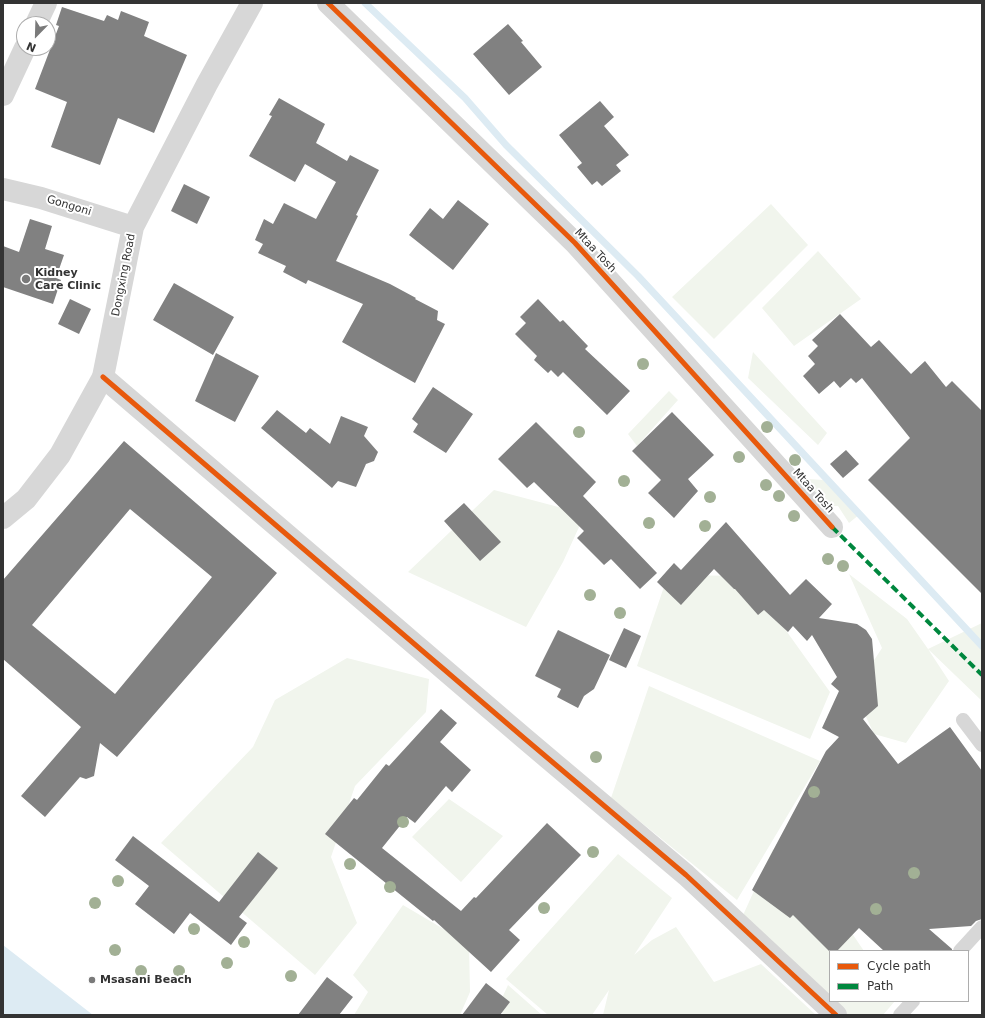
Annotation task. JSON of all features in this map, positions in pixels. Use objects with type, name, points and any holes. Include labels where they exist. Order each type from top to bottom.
[{"type":"street","points":[[40,16],[46,3]]},
{"type":"street","name":"Dongxing Road","points":[[3,518],[26,499],[60,455],[103,377],[134,227],[207,84],[252,3]]},
{"type":"street","name":"Mtaa Tosh","points":[[328,3],[575,242],[832,527]]},
{"type":"street","points":[[3,96],[21,56]]},
{"type":"street","name":"Gongoni","points":[[3,189],[41,198],[134,227]]},
{"type":"street","points":[[103,377],[686,875],[836,1015]]},
{"type":"lane","points":[[963,720],[982,746]]},
{"type":"lane","points":[[961,950],[982,927]]},
{"type":"lane","points":[[900,1015],[912,1002]]},
{"type":"shaded area","points":[[771,204],[808,245],[714,339],[672,297]]},
{"type":"shaded area","points":[[818,251],[861,299],[794,346],[762,308]]},
{"type":"shaded area","points":[[753,352],[827,433],[818,445],[748,378]]},
{"type":"shaded area","points":[[669,391],[678,400],[637,446],[628,434]]},
{"type":"shaded area","points":[[808,479],[823,480],[860,514],[849,523],[838,506],[817,506]]},
{"type":"shaded area","points":[[494,490],[585,514],[563,562],[526,627],[408,572]]},
{"type":"shaded area","points":[[849,574],[907,619],[949,681],[906,743],[874,734],[854,691],[882,648]]},
{"type":"shaded area","points":[[668,575],[747,576],[830,692],[810,739],[637,666]]},
{"type":"shaded area","points":[[982,623],[982,701],[928,649]]},
{"type":"shaded area","points":[[347,658],[429,679],[426,712],[355,786],[331,857],[357,923],[315,975],[161,843],[253,747],[275,700]]},
{"type":"shaded area","points":[[649,686],[820,761],[737,900],[611,798]]},
{"type":"shaded area","points":[[449,799],[503,836],[461,882],[412,837]]},
{"type":"shaded area","points":[[773,849],[845,923],[863,950],[829,950],[829,1001],[739,924]]},
{"type":"shaded area","points":[[618,854],[672,898],[634,955],[652,940],[676,927],[714,982],[761,964],[816,1015],[603,1015],[609,990],[592,1015],[548,1015],[506,979]]},
{"type":"shaded area","points":[[403,905],[469,944],[470,992],[460,1015],[354,1015],[368,992],[353,975]]},
{"type":"shaded area","points":[[3,945],[93,1015],[3,1015]]},
{"type":"shaded area","points":[[508,985],[542,1015],[507,1015],[496,1011]]},
{"type":"shaded area","points":[[830,1002],[894,1002],[883,1015],[845,1015]]},
{"type":"building","points":[[62,7],[104,21],[107,15],[118,20],[121,11],[149,22],[144,36],[187,55],[154,133],[118,118],[100,165],[51,147],[67,102],[35,89],[48,56],[56,56],[56,34],[59,26],[56,25]]},
{"type":"building","points":[[508,24],[523,41],[521,42],[542,67],[509,95],[473,54]]},
{"type":"building","points":[[279,98],[325,124],[316,143],[347,161],[350,155],[379,170],[356,215],[358,216],[336,261],[390,284],[438,311],[437,320],[445,324],[415,383],[342,342],[363,304],[308,280],[306,284],[283,272],[286,266],[258,253],[263,244],[255,240],[264,219],[273,224],[284,203],[316,219],[336,182],[305,164],[295,182],[249,156],[272,116],[269,115]]},
{"type":"building","points":[[600,101],[614,117],[604,126],[629,155],[616,165],[621,171],[602,186],[597,181],[592,185],[577,167],[582,163],[559,135]]},
{"type":"building","points":[[184,184],[210,197],[197,224],[171,211]]},
{"type":"building","points":[[458,200],[489,224],[453,270],[409,235],[430,208],[443,219]]},
{"type":"building","name":"Kidney Care Clinic","points":[[30,219],[52,226],[45,249],[64,255],[56,278],[61,280],[53,304],[3,287],[3,246],[19,252]]},
{"type":"building","points":[[174,283],[234,317],[213,355],[153,320]]},
{"type":"building","points":[[70,299],[91,309],[79,334],[58,324]]},
{"type":"building","points":[[538,299],[560,322],[563,320],[588,346],[585,349],[630,391],[607,415],[563,372],[558,377],[551,370],[548,373],[534,360],[537,356],[515,334],[526,323],[520,317]]},
{"type":"building","points":[[840,314],[871,347],[879,340],[911,374],[925,361],[946,387],[952,381],[982,411],[982,594],[868,480],[910,438],[862,378],[856,383],[851,378],[840,388],[834,381],[819,394],[803,376],[815,364],[808,356],[818,346],[812,340]]},
{"type":"building","points":[[216,353],[259,376],[235,422],[195,401]]},
{"type":"building","points":[[433,387],[473,414],[446,453],[413,432],[418,424],[412,419]]},
{"type":"building","points":[[277,410],[306,433],[310,428],[330,444],[341,416],[368,427],[364,436],[378,452],[374,461],[366,464],[356,487],[338,481],[332,488],[261,428]]},
{"type":"building","points":[[672,412],[714,455],[688,479],[698,491],[674,518],[648,493],[661,480],[632,451]]},
{"type":"building","points":[[536,422],[596,482],[583,496],[657,573],[640,589],[611,559],[604,565],[577,538],[584,531],[534,482],[527,488],[498,459]]},
{"type":"building","points":[[124,441],[277,573],[117,757],[100,743],[94,776],[86,779],[80,777],[45,817],[21,796],[81,727],[3,659],[3,580]],"holes":[[[130,509],[212,577],[115,694],[32,625]]]},
{"type":"building","points":[[846,450],[859,464],[843,478],[830,464]]},
{"type":"building","points":[[464,503],[501,542],[480,561],[444,521]]},
{"type":"building","points":[[726,522],[790,595],[806,579],[832,604],[819,618],[857,624],[866,630],[872,639],[878,706],[863,719],[898,764],[950,727],[982,771],[982,919],[976,921],[971,926],[929,929],[952,950],[883,950],[859,928],[838,950],[829,951],[793,915],[790,918],[752,890],[826,751],[839,737],[822,728],[839,691],[831,684],[837,677],[812,635],[807,641],[793,626],[788,632],[764,610],[758,615],[735,589],[714,569],[681,605],[657,582],[674,563],[681,570]]},
{"type":"building","points":[[624,628],[641,636],[626,668],[609,660]]},
{"type":"building","points":[[558,630],[610,655],[594,689],[584,696],[578,708],[557,697],[561,689],[535,676]]},
{"type":"building","points":[[441,709],[457,723],[440,742],[471,770],[452,792],[446,786],[415,823],[407,817],[382,848],[461,911],[474,897],[476,898],[547,823],[581,855],[509,930],[520,940],[491,972],[434,920],[433,921],[325,834],[354,798],[357,800],[386,764],[389,766]]},
{"type":"building","points":[[133,836],[219,902],[258,852],[278,868],[239,917],[247,923],[231,945],[190,913],[174,934],[135,904],[149,886],[115,860]]},
{"type":"building","points":[[327,977],[353,997],[339,1015],[298,1015]]},
{"type":"building","points":[[486,983],[510,1002],[500,1015],[462,1015]]},
{"type":"waterway","points":[[365,3],[465,98],[506,145],[638,276],[982,646]]},
{"type":"marked path","points":[[832,527],[982,675]]},
{"type":"cycle path","points":[[328,3],[575,243],[832,527]]},
{"type":"cycle path","points":[[103,377],[686,875],[836,1015]]},
{"type":"place","name":"Kidney Care Clinic","points":[[26,279]]},
{"type":"place","name":"Msasani Beach","points":[[92,980]]}]
